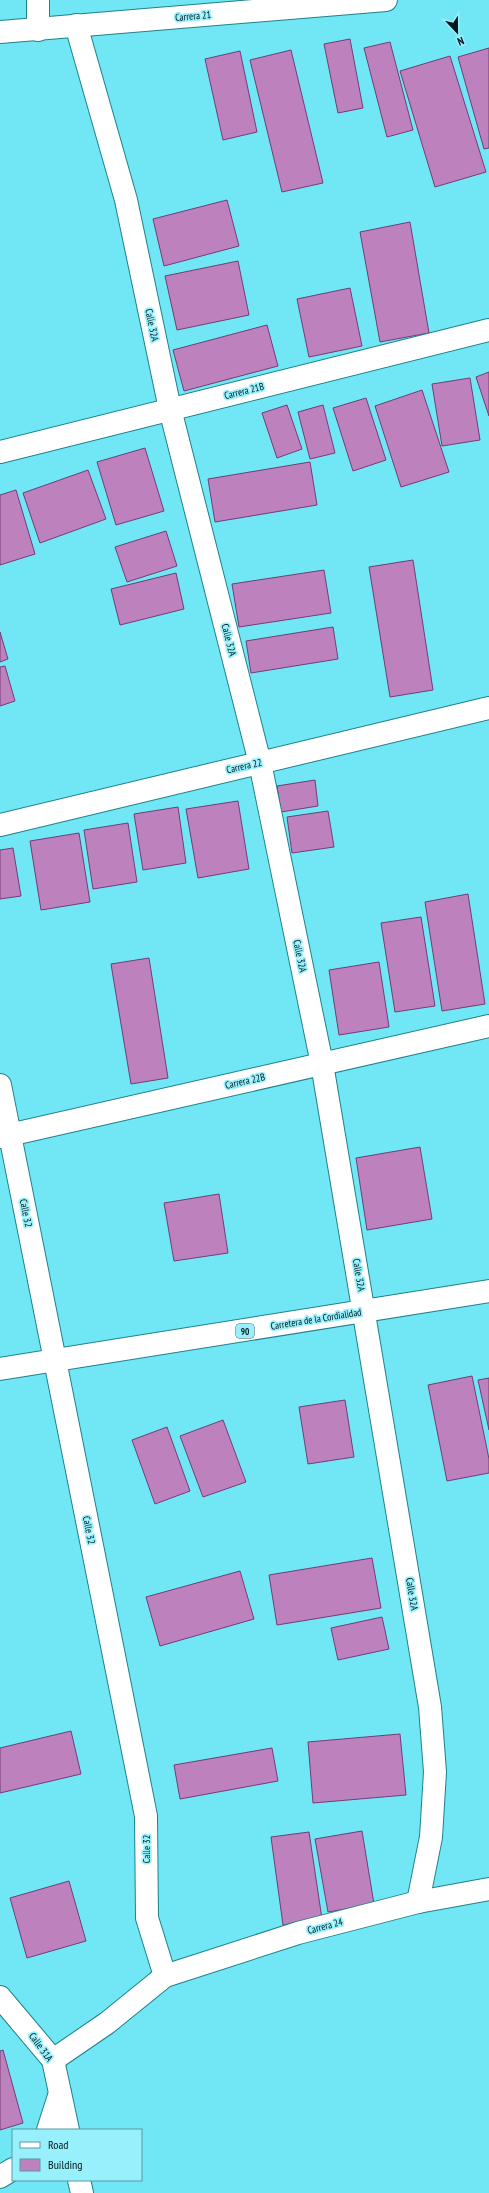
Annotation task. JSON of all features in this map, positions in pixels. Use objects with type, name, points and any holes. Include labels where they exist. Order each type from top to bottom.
[{"type":"main road","points":[[38,0],[38,30]]},
{"type":"main road","name":"Carrera 21","points":[[0,32],[386,0]]},
{"type":"main road","name":"Calle 32A","points":[[76,25],[126,200],[170,410],[260,763],[322,1064],[365,1311],[430,1707],[435,1772],[432,1823],[431,1838],[418,1902]]},
{"type":"main road","name":"Carrera 21B","points":[[0,452],[489,330]]},
{"type":"main road","name":"Carrera 22","points":[[0,825],[489,708]]},
{"type":"main road","name":"Carrera 22B","points":[[5,1135],[489,1026]]},
{"type":"main road","name":"Calle 32","points":[[0,1085],[5,1135],[55,1361],[146,1816],[147,1918],[165,1976]]},
{"type":"main road","name":"Carretera de la Cordialidad","points":[[0,1369],[489,1291]]},
{"type":"main road","name":"Carrera 24","points":[[165,1976],[298,1933],[418,1902],[489,1889]]},
{"type":"main road","points":[[53,2060],[107,2023],[165,1976]]},
{"type":"main road","name":"Calle 31A","points":[[0,1997],[53,2060],[68,2129]]},
{"type":"main road","points":[[48,2129],[60,2092]]},
{"type":"main road","points":[[0,2177],[12,2170]]},
{"type":"main road","points":[[79,2181],[82,2193]]},
{"type":"building","points":[[350,39],[363,108],[338,113],[324,44]]},
{"type":"building","points":[[390,42],[413,130],[387,137],[364,48]]},
{"type":"building","points":[[489,48],[489,148],[484,149],[458,57]]},
{"type":"building","points":[[291,50],[323,183],[282,192],[250,60]]},
{"type":"building","points":[[240,51],[257,132],[223,140],[205,59]]},
{"type":"building","points":[[450,56],[486,172],[435,187],[400,71]]},
{"type":"building","points":[[227,200],[239,246],[164,266],[153,219]]},
{"type":"building","points":[[410,222],[429,333],[380,342],[360,232]]},
{"type":"building","points":[[238,261],[249,315],[177,330],[165,276]]},
{"type":"building","points":[[350,288],[362,346],[309,357],[297,299]]},
{"type":"building","points":[[267,325],[278,366],[184,391],[173,350]]},
{"type":"building","points":[[489,372],[489,416],[476,377]]},
{"type":"building","points":[[470,378],[480,440],[442,446],[432,384]]},
{"type":"building","points":[[422,390],[449,472],[401,487],[375,406]]},
{"type":"building","points":[[366,398],[386,460],[353,471],[333,408]]},
{"type":"building","points":[[287,405],[302,449],[277,458],[262,413]]},
{"type":"building","points":[[323,405],[335,453],[310,459],[298,412]]},
{"type":"building","points":[[145,448],[164,511],[116,525],[97,462]]},
{"type":"building","points":[[310,462],[317,505],[215,522],[208,479]]},
{"type":"building","points":[[88,470],[106,519],[40,543],[23,493]]},
{"type":"building","points":[[16,490],[35,554],[0,565],[0,495]]},
{"type":"building","points":[[166,531],[177,566],[127,582],[115,547]]},
{"type":"building","points":[[413,560],[433,690],[390,697],[369,567]]},
{"type":"building","points":[[324,570],[331,613],[239,627],[232,584]]},
{"type":"building","points":[[176,573],[184,609],[120,625],[111,589]]},
{"type":"building","points":[[333,627],[338,659],[251,673],[246,641]]},
{"type":"building","points":[[0,632],[8,659],[0,662]]},
{"type":"building","points":[[5,666],[15,701],[0,706],[0,667]]},
{"type":"building","points":[[315,780],[318,806],[281,812],[277,786]]},
{"type":"building","points":[[238,801],[249,869],[198,878],[186,809]]},
{"type":"building","points":[[178,807],[186,863],[143,870],[134,814]]},
{"type":"building","points":[[328,811],[334,847],[292,853],[287,817]]},
{"type":"building","points":[[128,823],[137,882],[93,889],[84,830]]},
{"type":"building","points":[[79,833],[90,902],[41,910],[30,841]]},
{"type":"building","points":[[13,848],[21,896],[0,899],[0,850]]},
{"type":"building","points":[[468,894],[485,1004],[442,1011],[425,902]]},
{"type":"building","points":[[421,917],[435,1006],[395,1012],[381,923]]},
{"type":"building","points":[[149,958],[168,1078],[131,1084],[111,964]]},
{"type":"building","points":[[379,962],[389,1027],[339,1035],[329,970]]},
{"type":"building","points":[[420,1147],[432,1219],[367,1230],[356,1158]]},
{"type":"building","points":[[219,1194],[228,1253],[174,1261],[164,1203]]},
{"type":"building","points":[[472,1376],[489,1459],[489,1473],[447,1481],[428,1385]]},
{"type":"building","points":[[489,1378],[489,1430],[478,1380]]},
{"type":"building","points":[[345,1400],[354,1457],[308,1464],[299,1407]]},
{"type":"building","points":[[223,1420],[246,1482],[203,1497],[180,1436]]},
{"type":"building","points":[[167,1427],[190,1491],[155,1504],[132,1440]]},
{"type":"building","points":[[372,1558],[381,1608],[277,1625],[269,1575]]},
{"type":"building","points":[[240,1571],[254,1619],[160,1646],[146,1597]]},
{"type":"building","points":[[382,1617],[389,1649],[338,1660],[331,1628]]},
{"type":"building","points":[[71,1731],[81,1774],[0,1793],[0,1748]]},
{"type":"building","points":[[400,1734],[406,1795],[313,1803],[308,1742]]},
{"type":"building","points":[[272,1748],[278,1781],[180,1799],[174,1765]]},
{"type":"building","points":[[362,1831],[374,1904],[328,1912],[315,1839]]},
{"type":"building","points":[[309,1832],[322,1919],[283,1925],[271,1837]]},
{"type":"building","points":[[69,1881],[86,1941],[27,1958],[10,1898]]},
{"type":"building","points":[[3,2050],[23,2123],[0,2130],[0,2051]]}]
